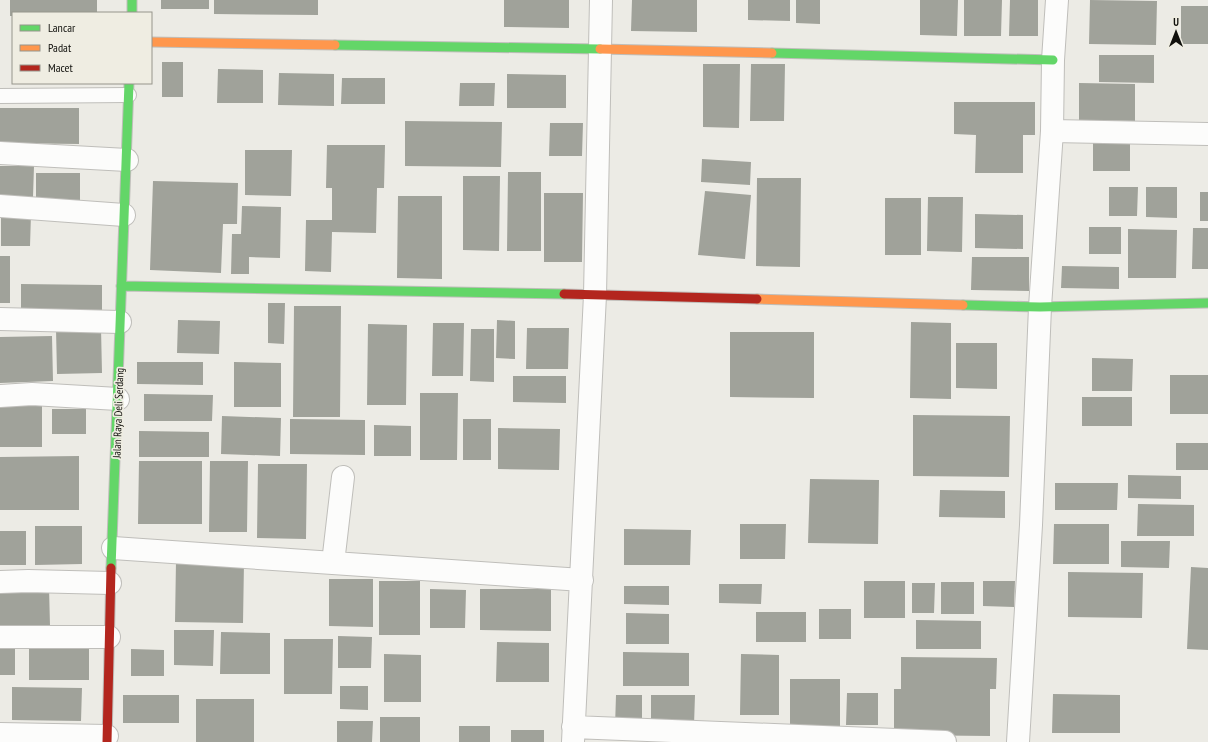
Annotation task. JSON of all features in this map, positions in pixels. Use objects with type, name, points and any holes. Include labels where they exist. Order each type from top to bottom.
[{"type":"street","points":[[132,0],[132,12]]},
{"type":"street","points":[[601,0],[595,295],[582,580],[573,735],[945,742]]},
{"type":"street","points":[[1018,742],[1031,525],[1040,308],[1052,131],[1053,60],[1057,0]]},
{"type":"street","points":[[152,42],[600,49],[1053,60]]},
{"type":"street","name":"Jalan Raya Deli Serdang","points":[[107,739],[110,583],[113,548],[129,89]]},
{"type":"street","points":[[1052,131],[1208,134]]},
{"type":"street","points":[[0,153],[127,160]]},
{"type":"street","points":[[0,206],[124,215]]},
{"type":"street","points":[[121,286],[595,295],[1040,308],[1208,303]]},
{"type":"street","points":[[0,319],[120,322]]},
{"type":"street","points":[[0,396],[32,394],[118,399]]},
{"type":"street","points":[[333,563],[343,477]]},
{"type":"street","points":[[113,548],[582,580]]},
{"type":"street","points":[[0,582],[28,580],[110,583]]},
{"type":"street","points":[[0,637],[109,637]]},
{"type":"street","points":[[0,734],[107,739]]},
{"type":"lane","points":[[0,96],[129,89]]},
{"type":"building","points":[[10,0],[97,0],[97,12],[12,12],[12,16],[10,16]]},
{"type":"building","points":[[161,0],[209,0],[209,9],[161,9]]},
{"type":"building","points":[[214,0],[318,0],[318,15],[214,14]]},
{"type":"building","points":[[504,0],[569,0],[569,28],[504,27]]},
{"type":"building","points":[[632,0],[697,0],[697,32],[631,31]]},
{"type":"building","points":[[748,0],[790,0],[790,21],[748,20]]},
{"type":"building","points":[[796,0],[820,0],[820,24],[796,23]]},
{"type":"building","points":[[920,0],[958,0],[957,36],[920,35]]},
{"type":"building","points":[[964,0],[1002,0],[1001,36],[964,36]]},
{"type":"building","points":[[1010,0],[1038,0],[1038,36],[1009,36]]},
{"type":"building","points":[[1090,0],[1157,1],[1156,45],[1089,44]]},
{"type":"building","points":[[1181,6],[1208,6],[1208,44],[1181,44]]},
{"type":"building","points":[[1099,55],[1154,55],[1154,83],[1099,82]]},
{"type":"building","points":[[162,62],[183,62],[183,97],[162,97]]},
{"type":"building","points":[[703,64],[740,64],[739,128],[703,127]]},
{"type":"building","points":[[751,64],[785,64],[784,121],[750,121]]},
{"type":"building","points":[[218,69],[263,70],[263,103],[217,103]]},
{"type":"building","points":[[279,73],[334,74],[334,106],[278,105]]},
{"type":"building","points":[[507,74],[566,75],[566,108],[507,108]]},
{"type":"building","points":[[342,78],[385,78],[385,104],[341,104]]},
{"type":"building","points":[[460,83],[495,83],[494,106],[459,106]]},
{"type":"building","points":[[1079,83],[1135,84],[1135,121],[1079,120]]},
{"type":"building","points":[[954,102],[1035,102],[1035,135],[1023,135],[1023,173],[975,173],[976,135],[954,134]]},
{"type":"building","points":[[0,108],[79,108],[79,144],[0,143]]},
{"type":"building","points":[[405,121],[502,122],[501,167],[405,166]]},
{"type":"building","points":[[550,123],[583,123],[582,156],[549,156]]},
{"type":"building","points":[[1093,139],[1130,140],[1130,171],[1093,171]]},
{"type":"building","points":[[327,145],[385,145],[384,188],[377,188],[376,233],[332,232],[331,272],[305,271],[306,220],[332,220],[332,188],[326,188]]},
{"type":"building","points":[[245,150],[292,150],[291,196],[245,195]]},
{"type":"building","points":[[702,159],[751,162],[750,185],[701,182]]},
{"type":"building","points":[[0,166],[34,166],[33,197],[0,197]]},
{"type":"building","points":[[508,172],[541,172],[541,251],[507,251]]},
{"type":"building","points":[[36,173],[80,173],[80,206],[36,206]]},
{"type":"building","points":[[463,176],[500,176],[499,251],[463,250]]},
{"type":"building","points":[[757,178],[801,178],[800,267],[756,266]]},
{"type":"building","points":[[153,181],[238,183],[237,224],[223,224],[221,273],[150,270]]},
{"type":"building","points":[[1109,187],[1138,187],[1137,216],[1109,216]]},
{"type":"building","points":[[1146,187],[1177,187],[1177,218],[1146,217]]},
{"type":"building","points":[[705,191],[751,195],[745,259],[698,255]]},
{"type":"building","points":[[1200,192],[1208,192],[1208,221],[1200,221]]},
{"type":"building","points":[[544,193],[583,193],[582,262],[544,262]]},
{"type":"building","points":[[398,196],[442,196],[442,279],[397,278]]},
{"type":"building","points":[[928,197],[963,197],[962,252],[927,251]]},
{"type":"building","points":[[885,198],[921,198],[921,255],[885,255]]},
{"type":"building","points":[[242,206],[281,207],[280,258],[249,257],[249,274],[231,274],[232,234],[241,234]]},
{"type":"building","points":[[1,213],[31,214],[30,246],[1,246]]},
{"type":"building","points":[[975,214],[1023,215],[1023,249],[975,248]]},
{"type":"building","points":[[1089,227],[1121,227],[1121,254],[1089,254]]},
{"type":"building","points":[[1193,228],[1208,228],[1208,269],[1192,269]]},
{"type":"building","points":[[1128,229],[1177,230],[1176,278],[1128,278]]},
{"type":"building","points":[[0,256],[10,256],[10,303],[0,303]]},
{"type":"building","points":[[972,257],[1029,257],[1029,291],[971,290]]},
{"type":"building","points":[[1062,266],[1119,267],[1119,289],[1061,288]]},
{"type":"building","points":[[21,284],[102,285],[102,319],[21,318]]},
{"type":"building","points":[[268,303],[285,303],[284,344],[268,343]]},
{"type":"building","points":[[294,306],[341,306],[340,417],[293,417]]},
{"type":"building","points":[[178,320],[220,321],[219,354],[177,353]]},
{"type":"building","points":[[497,320],[515,321],[515,359],[496,358]]},
{"type":"building","points":[[911,322],[951,323],[951,399],[910,398]]},
{"type":"building","points":[[433,323],[464,323],[463,376],[432,376]]},
{"type":"building","points":[[368,324],[407,325],[406,405],[367,405]]},
{"type":"building","points":[[101,328],[102,373],[57,374],[56,329]]},
{"type":"building","points":[[527,328],[569,328],[568,369],[526,369]]},
{"type":"building","points":[[471,329],[494,329],[494,382],[470,381]]},
{"type":"building","points":[[730,332],[814,332],[814,398],[730,397]]},
{"type":"building","points":[[52,336],[53,381],[0,383],[0,337]]},
{"type":"building","points":[[956,343],[997,343],[997,389],[956,388]]},
{"type":"building","points":[[1092,358],[1133,359],[1132,391],[1092,391]]},
{"type":"building","points":[[137,362],[203,362],[203,385],[137,384]]},
{"type":"building","points":[[234,362],[281,363],[281,407],[234,407]]},
{"type":"building","points":[[1170,375],[1208,375],[1208,414],[1170,414]]},
{"type":"building","points":[[513,376],[566,376],[566,403],[513,402]]},
{"type":"building","points":[[420,393],[458,393],[457,460],[420,460]]},
{"type":"building","points":[[144,394],[213,395],[212,421],[144,421]]},
{"type":"building","points":[[1082,397],[1132,397],[1132,426],[1082,426]]},
{"type":"building","points":[[0,406],[42,406],[42,447],[0,447]]},
{"type":"building","points":[[52,409],[86,409],[86,434],[52,434]]},
{"type":"building","points":[[913,415],[1010,416],[1009,477],[913,476]]},
{"type":"building","points":[[222,416],[281,418],[280,456],[221,454]]},
{"type":"building","points":[[290,419],[365,420],[365,455],[290,454]]},
{"type":"building","points":[[463,419],[491,419],[491,460],[463,460]]},
{"type":"building","points":[[374,425],[411,426],[411,456],[374,456]]},
{"type":"building","points":[[498,428],[560,429],[559,470],[498,469]]},
{"type":"building","points":[[139,431],[209,432],[209,457],[139,457]]},
{"type":"building","points":[[1176,443],[1208,443],[1208,470],[1176,470]]},
{"type":"building","points":[[79,456],[79,510],[0,510],[0,457]]},
{"type":"building","points":[[139,461],[202,461],[202,524],[138,524]]},
{"type":"building","points":[[210,461],[248,461],[247,532],[209,532]]},
{"type":"building","points":[[258,464],[307,464],[306,539],[257,538]]},
{"type":"building","points":[[1128,475],[1181,476],[1181,499],[1128,498]]},
{"type":"building","points":[[810,479],[879,480],[878,544],[808,543]]},
{"type":"building","points":[[1055,483],[1118,483],[1117,510],[1055,510]]},
{"type":"building","points":[[940,490],[1005,491],[1005,518],[939,517]]},
{"type":"building","points":[[1138,504],[1194,505],[1194,536],[1137,536]]},
{"type":"building","points":[[740,524],[786,524],[785,559],[740,559]]},
{"type":"building","points":[[1054,524],[1109,524],[1109,564],[1053,564]]},
{"type":"building","points":[[35,526],[82,526],[82,564],[35,565]]},
{"type":"building","points":[[624,529],[691,530],[690,565],[624,565]]},
{"type":"building","points":[[0,531],[26,531],[26,565],[0,565]]},
{"type":"building","points":[[1121,541],[1170,541],[1169,568],[1121,567]]},
{"type":"building","points":[[176,561],[244,562],[243,623],[175,622]]},
{"type":"building","points":[[1191,567],[1208,568],[1208,650],[1187,649]]},
{"type":"building","points":[[1068,572],[1143,573],[1142,618],[1068,617]]},
{"type":"building","points":[[329,579],[373,579],[373,627],[329,626]]},
{"type":"building","points":[[379,581],[420,581],[420,635],[379,635]]},
{"type":"building","points":[[864,581],[905,581],[905,618],[864,618]]},
{"type":"building","points":[[983,581],[1015,581],[1014,607],[983,606]]},
{"type":"building","points":[[941,582],[974,582],[974,614],[941,614]]},
{"type":"building","points":[[912,583],[935,583],[934,613],[912,613]]},
{"type":"building","points":[[719,584],[762,584],[761,604],[719,603]]},
{"type":"building","points":[[624,586],[669,586],[669,605],[624,604]]},
{"type":"building","points":[[49,587],[50,626],[0,626],[0,588]]},
{"type":"building","points":[[430,589],[466,590],[465,628],[430,628]]},
{"type":"building","points":[[480,589],[551,589],[551,631],[480,630]]},
{"type":"building","points":[[819,609],[851,609],[851,639],[819,639]]},
{"type":"building","points":[[756,612],[806,612],[806,642],[756,642]]},
{"type":"building","points":[[626,613],[669,614],[669,644],[626,644]]},
{"type":"building","points":[[916,620],[981,621],[981,649],[916,649]]},
{"type":"building","points":[[174,630],[214,630],[213,666],[174,665]]},
{"type":"building","points":[[221,632],[270,633],[270,674],[220,674]]},
{"type":"building","points":[[338,636],[372,637],[371,668],[338,668]]},
{"type":"building","points":[[284,639],[333,639],[332,694],[284,694]]},
{"type":"building","points":[[89,641],[89,680],[29,680],[29,642]]},
{"type":"building","points":[[497,642],[549,643],[549,682],[496,682]]},
{"type":"building","points":[[0,647],[15,647],[15,675],[0,675]]},
{"type":"building","points":[[131,649],[164,650],[164,676],[131,676]]},
{"type":"building","points":[[623,652],[689,653],[689,686],[623,686]]},
{"type":"building","points":[[384,654],[421,655],[421,702],[384,702]]},
{"type":"building","points":[[741,654],[779,655],[779,715],[740,715]]},
{"type":"building","points":[[901,657],[997,658],[996,689],[990,689],[990,736],[894,735],[894,689],[901,689]]},
{"type":"building","points":[[790,679],[840,679],[840,727],[790,727]]},
{"type":"building","points":[[340,686],[368,686],[368,710],[340,709]]},
{"type":"building","points":[[12,687],[82,688],[81,721],[12,720]]},
{"type":"building","points":[[847,693],[878,693],[878,725],[846,725]]},
{"type":"building","points":[[1053,694],[1120,695],[1120,733],[1052,733]]},
{"type":"building","points":[[123,695],[179,695],[179,723],[123,723]]},
{"type":"building","points":[[616,695],[642,695],[642,727],[615,727]]},
{"type":"building","points":[[651,695],[695,695],[694,725],[651,725]]},
{"type":"building","points":[[196,699],[254,699],[254,742],[196,742]]},
{"type":"building","points":[[380,717],[420,717],[420,742],[380,742]]},
{"type":"building","points":[[337,721],[373,721],[372,742],[337,742]]},
{"type":"building","points":[[459,726],[490,726],[490,742],[459,742]]},
{"type":"building","points":[[511,730],[544,730],[544,742],[511,742]]},
{"type":"traffic: fast","points":[[132,0],[132,12]]},
{"type":"traffic: fast","points":[[335,45],[600,49]]},
{"type":"traffic: fast","points":[[772,53],[1053,60]]},
{"type":"traffic: fast","points":[[111,568],[129,84]]},
{"type":"traffic: fast","points":[[121,286],[564,294]]},
{"type":"traffic: fast","points":[[963,305],[1040,307],[1208,303]]},
{"type":"traffic: slow","points":[[152,42],[335,45]]},
{"type":"traffic: slow","points":[[600,49],[772,53]]},
{"type":"traffic: slow","points":[[757,299],[963,305]]},
{"type":"traffic: jam","points":[[564,294],[757,299]]},
{"type":"traffic: jam","points":[[107,742],[111,568]]}]
